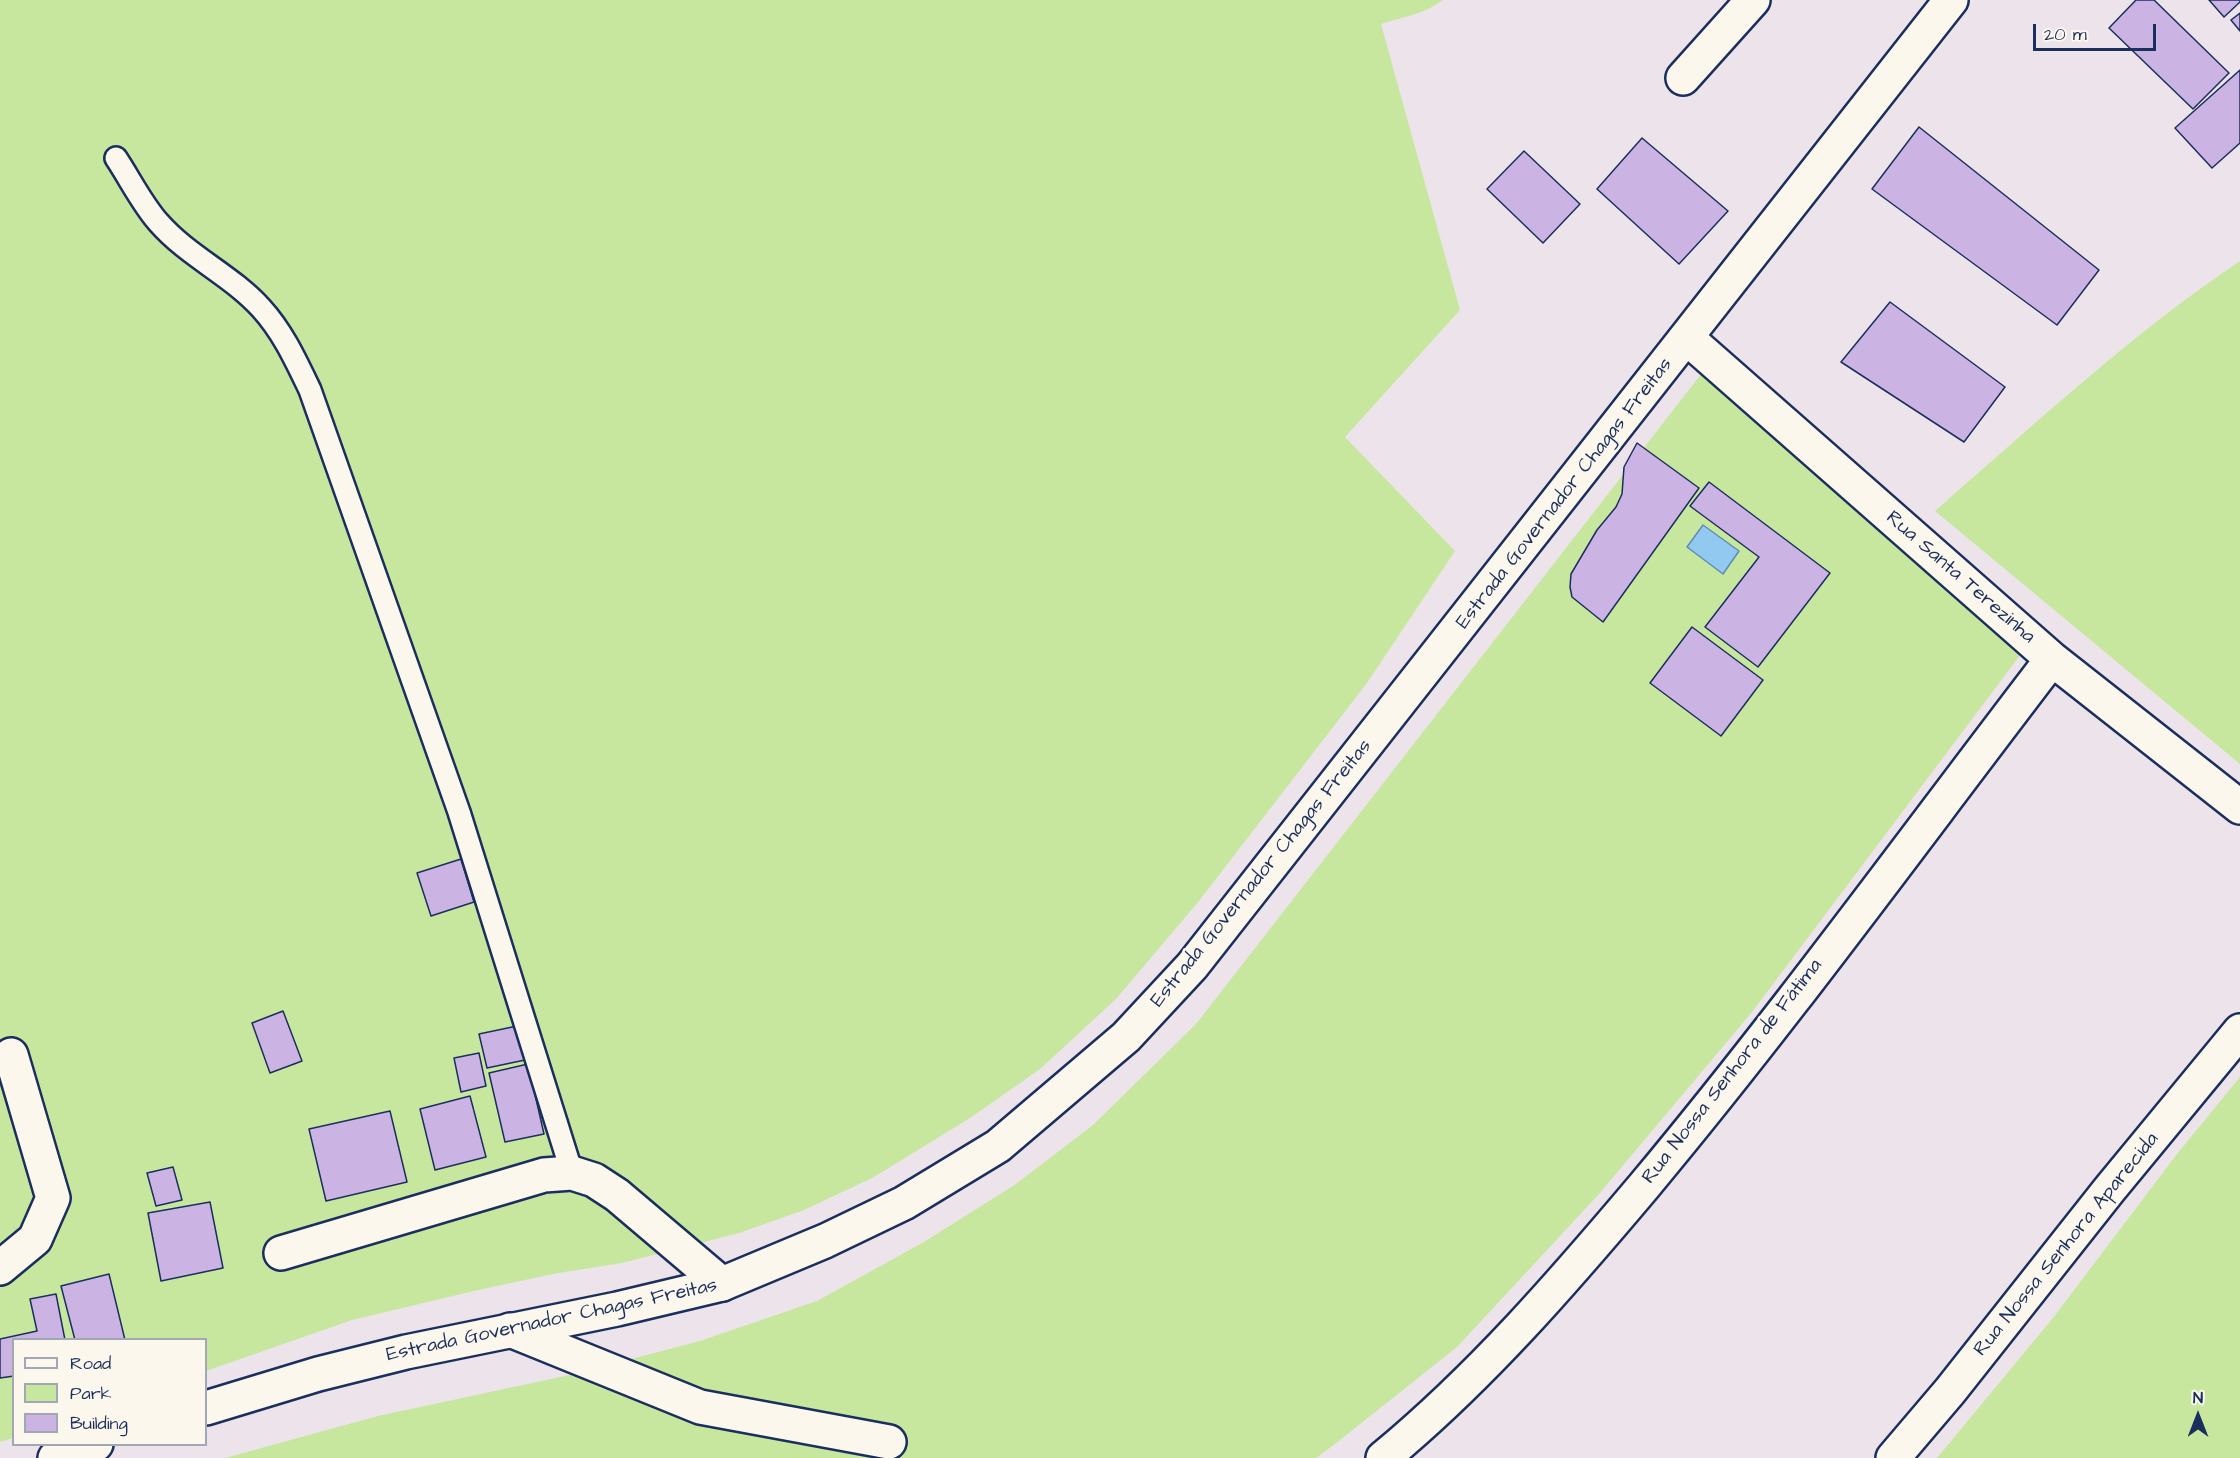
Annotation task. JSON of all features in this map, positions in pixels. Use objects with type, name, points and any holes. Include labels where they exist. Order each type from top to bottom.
[{"type":"street","points":[[1683,78],[1753,0]]},
{"type":"street","name":"Estrada Governador Chagas Freitas","points":[[207,1408],[318,1374],[406,1352],[617,1309],[722,1284],[825,1241],[904,1203],[998,1146],[1126,1037],[1192,966],[1951,0]]},
{"type":"street","name":"Rua Santa Terezinha","points":[[1687,338],[2052,659],[2240,807]]},
{"type":"street","name":"Rua Nossa Senhora de Fátima","points":[[1383,1458],[1506,1344],[1602,1236],[1684,1138],[2052,659]]},
{"type":"street","name":"Rua Nossa Senhora Aparecida","points":[[1893,1458],[1950,1391],[2109,1190],[2240,1031]]},
{"type":"street","points":[[0,1268],[35,1239],[52,1198],[11,1055]]},
{"type":"street","points":[[281,1253],[544,1175],[572,1173],[594,1180],[616,1195],[722,1284]]},
{"type":"street","points":[[510,1330],[700,1407],[889,1442]]},
{"type":"street","points":[[55,1458],[90,1446]]},
{"type":"lane","points":[[116,158],[158,222],[186,250],[231,281],[260,307],[283,337],[310,390],[459,812],[572,1173]]},
{"type":"green space","points":[[0,0],[1443,0],[1421,12],[1381,24],[1460,310],[1345,437],[1455,551],[1367,683],[1199,901],[1116,999],[1040,1069],[970,1118],[874,1177],[804,1210],[739,1233],[622,1263],[558,1273],[352,1320],[207,1371],[207,1338],[12,1338],[12,1438],[0,1442]]},
{"type":"green space","points":[[2240,261],[2240,764],[1935,511],[2046,413],[2122,350],[2160,319]]},
{"type":"green space","points":[[1702,373],[2021,654],[1752,1012],[1599,1194],[1457,1347],[1316,1458],[225,1458],[378,1416],[574,1374],[700,1341],[817,1301],[924,1242],[1016,1184],[1093,1125],[1196,1024]]},
{"type":"green space","points":[[2240,1077],[2240,1458],[1937,1458],[2053,1318],[2177,1154]]},
{"type":"water","points":[[1703,525],[1739,551],[1723,574],[1687,547]]},
{"type":"building","points":[[2136,0],[2154,0],[2229,73],[2193,109],[2109,28]]},
{"type":"building","points":[[2209,0],[2240,0],[2240,2],[2224,17]]},
{"type":"building","points":[[2240,13],[2240,31],[2231,20]]},
{"type":"building","points":[[2240,70],[2240,143],[2212,168],[2175,128]]},
{"type":"building","points":[[1919,127],[2099,270],[2057,325],[1872,189]]},
{"type":"building","points":[[1642,138],[1728,211],[1679,264],[1597,189]]},
{"type":"building","points":[[1524,151],[1580,204],[1543,243],[1487,189]]},
{"type":"building","points":[[1890,302],[2005,387],[1964,442],[1841,362]]},
{"type":"building","points":[[1637,443],[1699,488],[1603,622],[1572,597],[1571,574],[1597,530],[1616,507],[1622,494],[1624,467]]},
{"type":"building","points":[[1709,482],[1830,573],[1758,667],[1705,627],[1759,557],[1690,506]]},
{"type":"building","points":[[1692,627],[1763,680],[1721,736],[1650,683]]},
{"type":"building","points":[[461,859],[474,902],[431,916],[417,873]]},
{"type":"building","points":[[283,1011],[302,1061],[270,1073],[252,1023]]},
{"type":"building","points":[[517,1026],[525,1060],[487,1068],[479,1034]]},
{"type":"building","points":[[479,1053],[486,1086],[461,1092],[454,1058]]},
{"type":"building","points":[[528,1064],[544,1134],[505,1142],[489,1073]]},
{"type":"building","points":[[470,1096],[486,1157],[435,1170],[420,1109]]},
{"type":"building","points":[[390,1111],[407,1182],[326,1201],[309,1129]]},
{"type":"building","points":[[173,1167],[182,1200],[156,1206],[147,1173]]},
{"type":"building","points":[[210,1202],[223,1268],[161,1281],[148,1213]]},
{"type":"building","points":[[109,1274],[125,1338],[74,1338],[61,1286]]},
{"type":"building","points":[[56,1294],[65,1338],[12,1338],[12,1376],[0,1378],[0,1339],[37,1331],[30,1299]]}]
